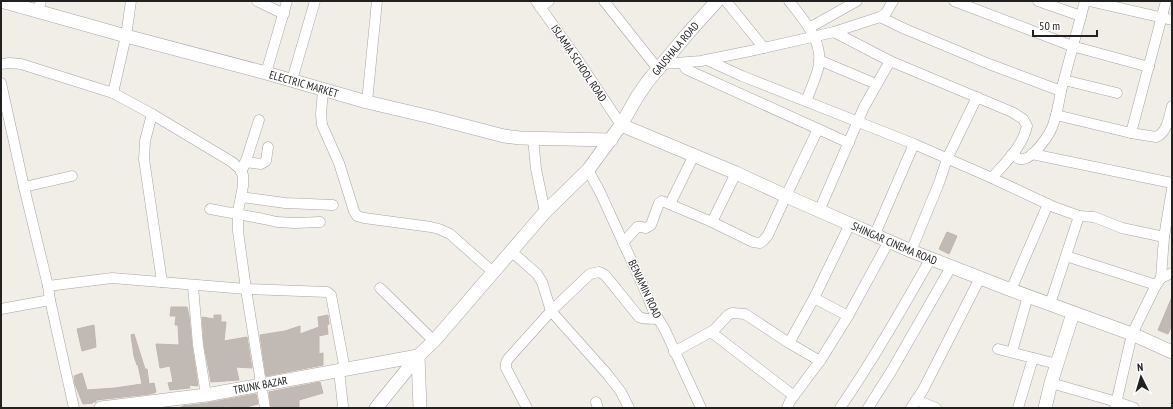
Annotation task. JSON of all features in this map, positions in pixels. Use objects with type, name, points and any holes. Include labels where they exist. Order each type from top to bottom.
[{"type":"street","name":"ELECTRIC MARKET","points":[[1,1],[39,6],[126,36],[292,80],[367,102],[504,136],[520,138],[611,140]]},
{"type":"street","points":[[113,93],[126,36],[131,1]]},
{"type":"street","points":[[256,1],[284,14]]},
{"type":"street","points":[[266,73],[287,1]]},
{"type":"street","points":[[292,80],[315,1]]},
{"type":"street","points":[[367,102],[378,1]]},
{"type":"street","points":[[604,1],[661,67],[706,60],[764,48],[812,32],[854,2]]},
{"type":"street","name":"GAUSHALA ROAD","points":[[376,408],[418,356],[434,341],[545,212],[588,170],[611,140],[648,81],[717,1]]},
{"type":"street","points":[[726,1],[764,48]]},
{"type":"street","points":[[789,1],[812,32],[819,60],[818,70],[806,101]]},
{"type":"street","points":[[812,32],[834,32],[880,17],[886,13],[893,1]]},
{"type":"street","points":[[954,1],[1072,46],[1149,67]]},
{"type":"street","points":[[1038,1],[1081,16]]},
{"type":"street","points":[[1012,154],[1016,158],[1023,159],[1032,154],[1051,131],[1085,1]]},
{"type":"street","points":[[1089,1],[1124,5],[1172,20]]},
{"type":"street","points":[[1131,133],[1166,1]]},
{"type":"street","name":"ISLAMIA SCHOOL ROAD","points":[[542,3],[621,125]]},
{"type":"street","points":[[880,17],[905,29],[1061,91]]},
{"type":"street","points":[[834,32],[890,61],[1012,112],[1026,122],[1027,126],[1022,141],[992,178]]},
{"type":"street","points":[[706,60],[742,76],[914,144],[1048,204],[1079,216],[1094,217],[1122,228],[1164,237]]},
{"type":"street","points":[[819,60],[876,84]]},
{"type":"street","points":[[819,211],[858,121],[876,84],[890,61]]},
{"type":"street","points":[[682,63],[690,71],[849,143]]},
{"type":"street","points":[[1,64],[21,64],[113,93],[243,167],[261,164],[266,161],[268,147]]},
{"type":"street","points":[[1064,80],[1117,93]]},
{"type":"street","points":[[1,85],[48,286],[74,408]]},
{"type":"street","points":[[323,90],[321,114],[322,125],[339,163],[354,211],[357,216],[431,227],[445,231],[493,272]]},
{"type":"street","points":[[911,251],[939,183],[947,159],[976,97]]},
{"type":"street","points":[[1056,115],[1131,133],[1156,137],[1163,132],[1172,106]]},
{"type":"street","points":[[152,114],[146,136],[144,159],[162,282]]},
{"type":"street","points":[[259,120],[243,167],[244,180],[238,215],[238,231],[265,408]]},
{"type":"street","name":"SHINGAR CINEMA ROAD","points":[[621,125],[736,173],[911,251],[1011,290],[1132,334],[1172,352]]},
{"type":"street","points":[[623,243],[637,227],[646,228],[651,225],[659,203],[664,201],[753,242],[760,243],[768,235],[818,129]]},
{"type":"street","points":[[533,138],[536,169],[545,212]]},
{"type":"street","points":[[875,234],[914,144]]},
{"type":"street","points":[[1032,154],[1172,183]]},
{"type":"street","points":[[670,204],[694,155]]},
{"type":"street","name":"BENJAMIN ROAD","points":[[588,170],[600,192],[653,310],[666,330],[674,352],[701,408]]},
{"type":"street","points":[[712,222],[736,173]]},
{"type":"street","points":[[24,186],[72,176]]},
{"type":"street","points":[[1116,405],[1132,334],[1159,281],[1172,188]]},
{"type":"street","points":[[241,196],[285,204],[332,205]]},
{"type":"street","points":[[1011,290],[1048,204]]},
{"type":"street","points":[[210,209],[277,222],[320,222]]},
{"type":"street","points":[[1050,304],[1079,216]]},
{"type":"street","points":[[789,343],[814,298],[850,224]]},
{"type":"street","points":[[789,407],[794,396],[820,362],[848,316],[889,241]]},
{"type":"street","points":[[511,251],[540,278],[551,311],[608,375],[621,392],[629,408]]},
{"type":"street","points":[[1066,256],[1159,281],[1172,273]]},
{"type":"street","points":[[840,408],[889,331],[931,258]]},
{"type":"street","points":[[868,408],[892,370],[951,267]]},
{"type":"street","points":[[527,408],[506,368],[506,363],[551,311],[590,274],[599,272],[605,275],[639,317],[643,319],[658,319]]},
{"type":"street","points":[[48,286],[112,278],[193,286],[329,293],[331,295],[342,370],[342,408]]},
{"type":"street","points":[[936,408],[914,404],[923,390],[980,278]]},
{"type":"street","points":[[193,286],[198,345],[206,395]]},
{"type":"street","points":[[380,288],[434,341]]},
{"type":"street","points":[[1012,352],[1028,296]]},
{"type":"street","points":[[814,298],[848,316]]},
{"type":"street","points":[[1,309],[50,300]]},
{"type":"street","points":[[674,352],[711,332],[728,315],[739,312],[745,314],[820,362]]},
{"type":"street","points":[[1045,408],[1051,383],[1073,313]]},
{"type":"street","points":[[711,332],[794,396]]},
{"type":"street","points":[[998,349],[1057,364]]},
{"type":"street","points":[[418,356],[420,408]]},
{"type":"street","name":"TRUNK BAZAR","points":[[101,408],[206,395],[418,356]]},
{"type":"street","points":[[1018,408],[1033,358]]},
{"type":"street","points":[[1051,383],[1116,405],[1134,408]]},
{"type":"building","points":[[947,232],[957,236],[949,254],[939,249]]},
{"type":"building","points":[[1172,297],[1172,325],[1168,334],[1158,330]]},
{"type":"building","points":[[171,307],[187,307],[198,386],[189,385],[190,388],[170,390],[168,383],[173,382],[170,366],[160,368],[156,344],[179,345],[178,325],[175,325],[176,316],[170,316]]},
{"type":"building","points":[[214,315],[221,315],[221,322],[226,322],[224,341],[247,337],[252,368],[236,367],[239,380],[211,382],[204,344],[202,317],[214,319]]},
{"type":"building","points":[[328,315],[328,334],[319,336],[319,354],[323,353],[323,365],[266,376],[260,335],[285,331],[300,326],[300,334],[319,327],[318,317]]},
{"type":"building","points":[[94,325],[96,347],[82,351],[77,329]]},
{"type":"building","points":[[134,334],[145,369],[147,369],[149,384],[154,383],[156,392],[96,400],[96,402],[92,402],[93,403],[83,404],[75,384],[74,376],[82,373],[87,390],[142,384],[138,365],[134,356],[131,335]]},
{"type":"building","points":[[320,382],[323,393],[299,400],[299,408],[271,408],[269,392]]},
{"type":"building","points":[[256,394],[258,404],[243,408],[228,406],[209,408],[179,408],[183,406]]}]
